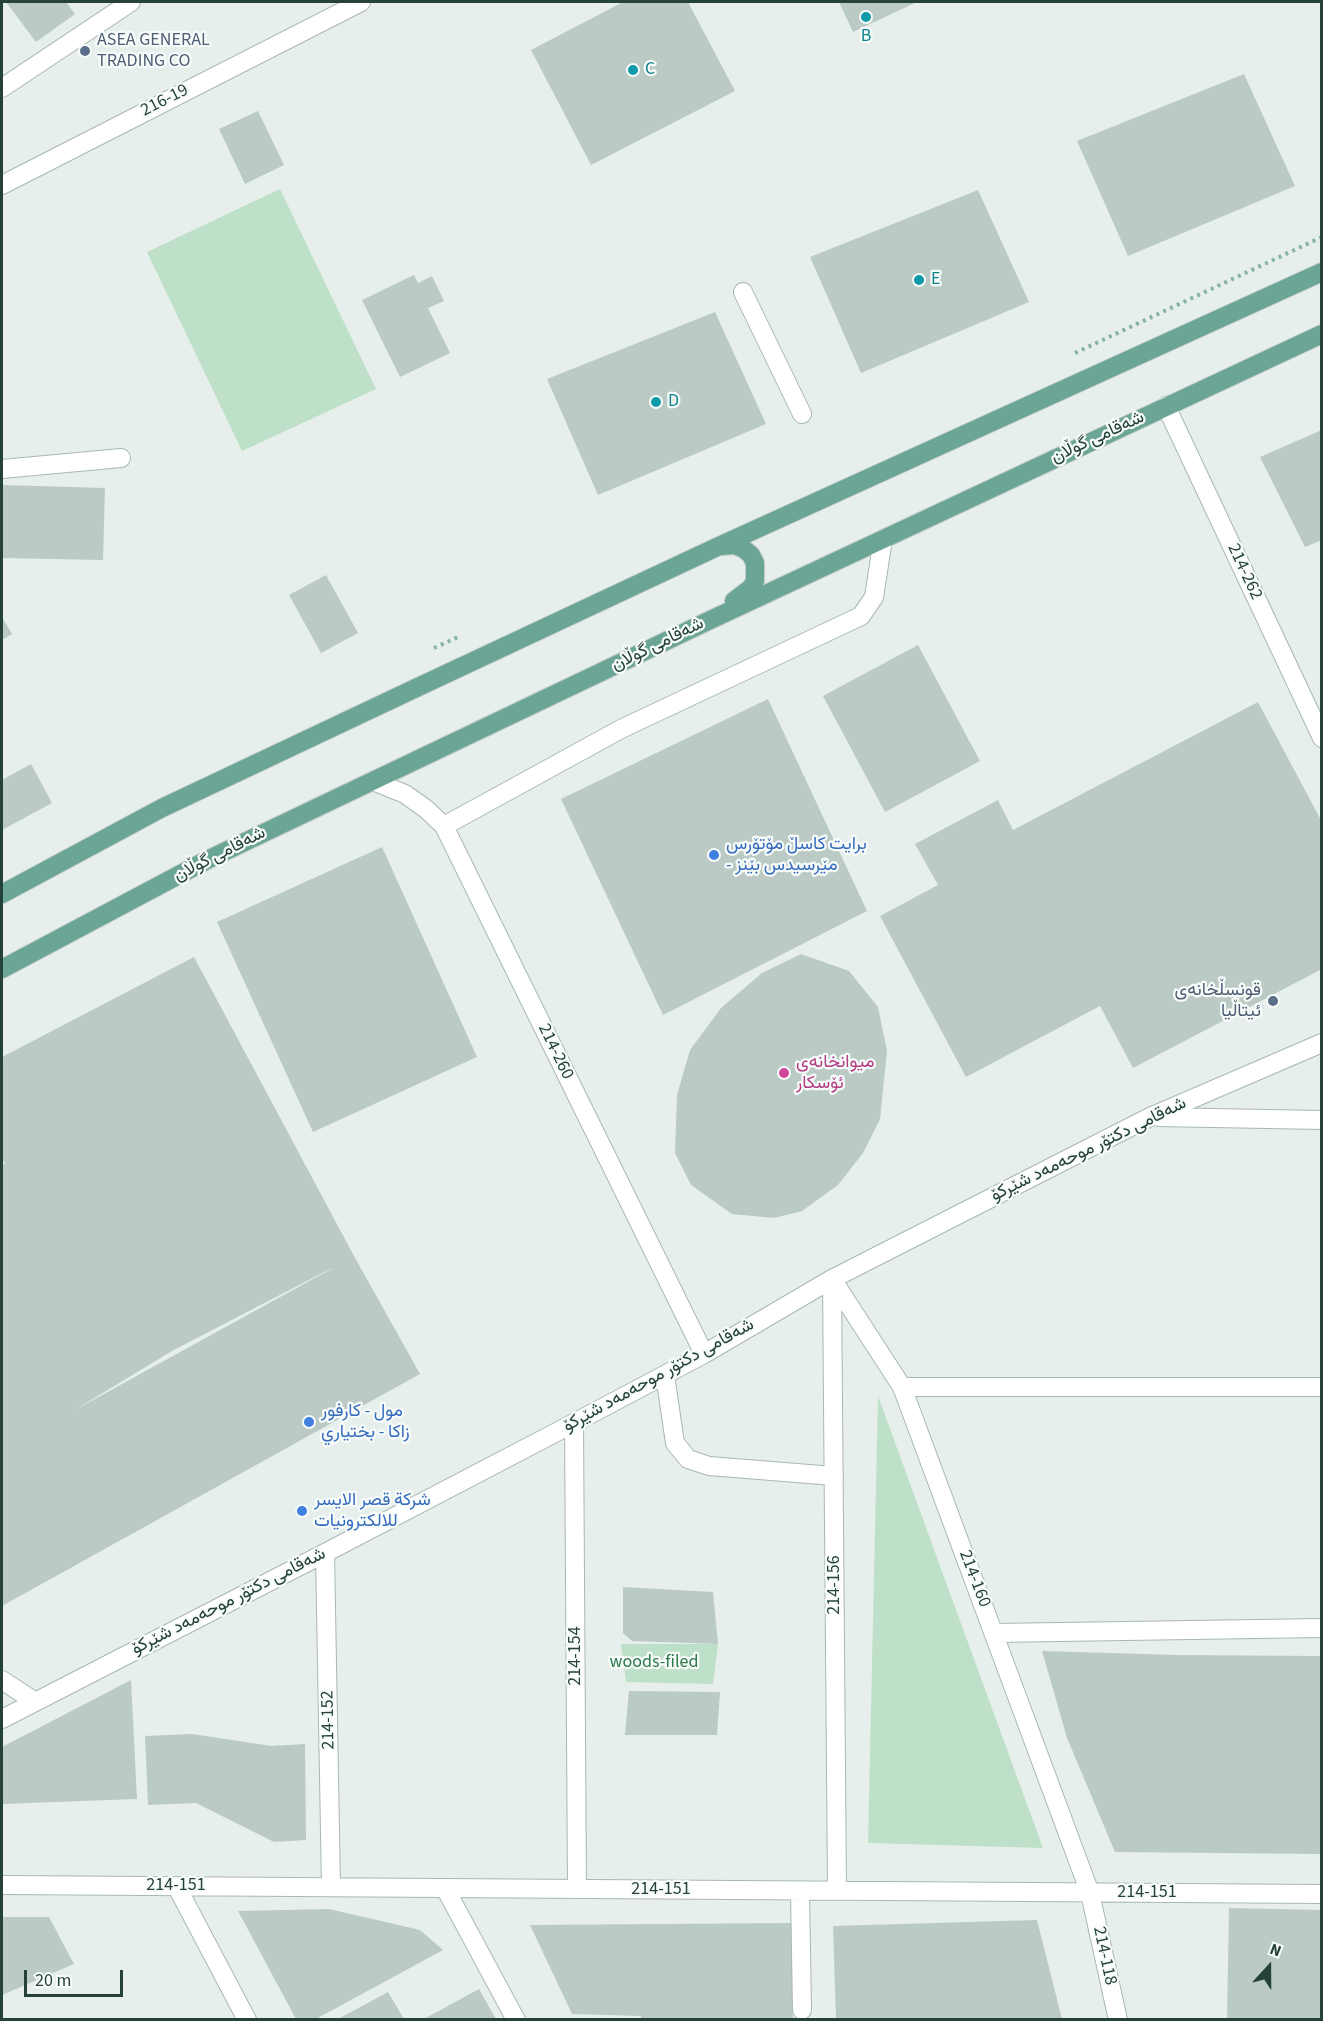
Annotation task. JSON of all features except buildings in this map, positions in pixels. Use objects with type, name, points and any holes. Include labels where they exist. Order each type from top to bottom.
[{"type":"main road","points":[[2,894],[162,808],[717,547],[1322,272]]},
{"type":"main road","name":"شەقامی گوڵان","points":[[2,969],[207,860],[706,622],[1322,334]]},
{"type":"main road","points":[[706,622],[751,588],[755,581],[755,563],[751,555],[735,545],[717,547]]},
{"type":"street","points":[[2,88],[131,2]]},
{"type":"street","name":"216-19","points":[[2,185],[361,2]]},
{"type":"street","points":[[743,292],[802,414]]},
{"type":"street","name":"214-262","points":[[1166,406],[1322,738]]},
{"type":"street","points":[[2,469],[121,458]]},
{"type":"street","points":[[444,826],[621,729],[861,616],[874,597],[883,539]]},
{"type":"street","name":"214-260","points":[[373,781],[405,794],[426,808],[444,826],[704,1354]]},
{"type":"street","name":"شەقامی دکتۆر موحەمەد شێرکۆ","points":[[2,1719],[665,1375],[832,1279],[1150,1117],[1322,1043]]},
{"type":"street","points":[[1150,1117],[1322,1120]]},
{"type":"street","name":"214-160","points":[[832,1279],[902,1387],[1090,1893]]},
{"type":"street","name":"214-156","points":[[832,1279],[837,1891]]},
{"type":"street","points":[[665,1375],[675,1443],[688,1459],[709,1466],[834,1476]]},
{"type":"street","points":[[902,1387],[1322,1387]]},
{"type":"street","name":"214-154","points":[[574,1423],[578,1889]]},
{"type":"street","name":"214-152","points":[[325,1553],[331,1887]]},
{"type":"street","points":[[994,1633],[1322,1628]]},
{"type":"street","points":[[2,1680],[34,1701]]},
{"type":"street","name":"214-151","points":[[2,1885],[1322,1894]]},
{"type":"street","points":[[177,1887],[247,2019]]},
{"type":"street","points":[[445,1888],[516,2019]]},
{"type":"street","points":[[800,1891],[802,2010]]},
{"type":"street","name":"214-118","points":[[1090,1893],[1118,2019]]},
{"type":"green space","points":[[280,189],[376,389],[242,451],[147,252]]},
{"type":"green space","points":[[878,1396],[1043,1848],[868,1843]]},
{"type":"green space","name":"woods-filed","points":[[621,1644],[718,1644],[713,1684],[626,1682]]},
{"type":"place","name":"B","points":[[866,17]]},
{"type":"place","name":"ASEA GENERAL TRADING CO","points":[[85,51]]},
{"type":"place","name":"C","points":[[633,70]]},
{"type":"place","name":"E","points":[[919,280]]},
{"type":"place","name":"D","points":[[656,402]]},
{"type":"place","name":"برایت کاسڵ مۆتۆرس - مێرسیدس بێنز","points":[[714,855]]},
{"type":"place","name":"قونسڵخانەی ئیتاڵیا","points":[[1273,1001]]},
{"type":"place","name":"میوانخانەی ئۆسکار","points":[[784,1073]]},
{"type":"place","name":"مول - كارفور زاكا - بختياري","points":[[309,1422]]},
{"type":"place","name":"شركة قصر الايسر للالكترونيات","points":[[302,1511]]}]
